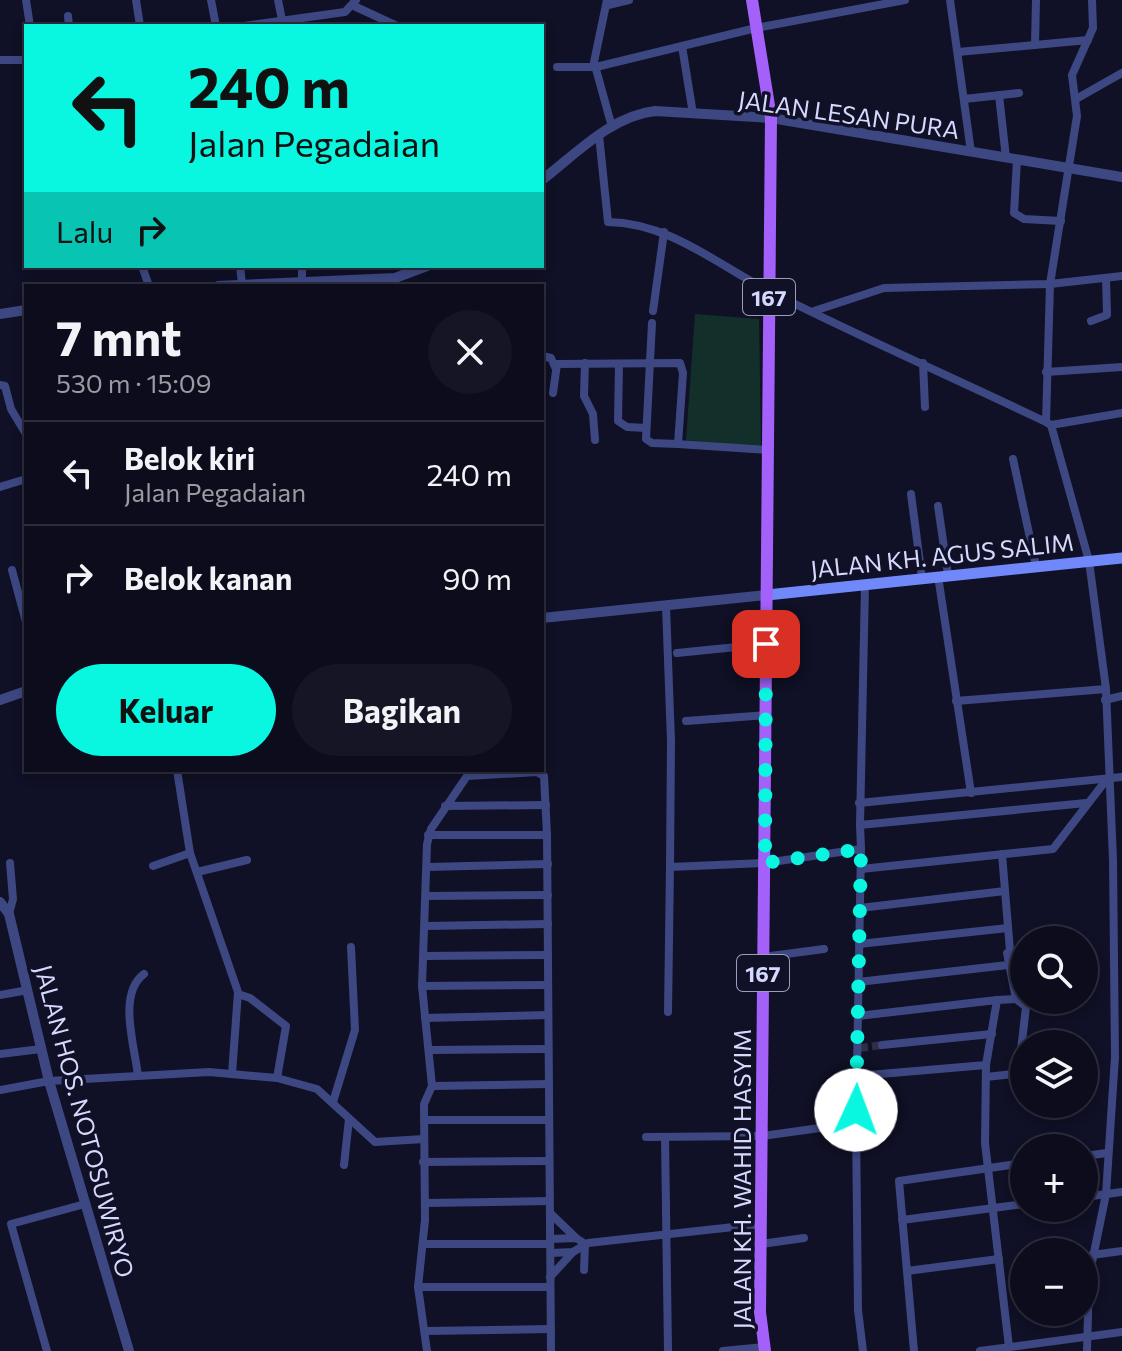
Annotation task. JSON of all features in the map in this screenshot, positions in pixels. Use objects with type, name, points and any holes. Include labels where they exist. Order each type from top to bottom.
[{"type":"main road","name":"JALAN KH. WAHID HASYIM","points":[[752,0],[771,118],[760,1312],[765,1349]]},
{"type":"main road","name":"JALAN KH. AGUS SALIM","points":[[767,595],[1122,558]]},
{"type":"street","points":[[26,0],[30,24]]},
{"type":"street","points":[[136,0],[140,24]]},
{"type":"street","points":[[211,0],[216,24]]},
{"type":"street","points":[[278,0],[282,20]]},
{"type":"street","points":[[612,127],[596,67],[598,34],[608,2],[629,0]]},
{"type":"street","points":[[557,67],[596,67],[856,4],[905,0]]},
{"type":"street","points":[[950,0],[971,152]]},
{"type":"street","points":[[1035,45],[1036,0]]},
{"type":"street","points":[[1092,0],[1093,21],[1088,40],[1073,72],[1080,96],[1050,284],[1046,372],[1048,423],[1089,561],[1106,689],[1107,782],[1118,860],[1119,1056],[1107,1153],[1106,1194],[1096,1238]]},
{"type":"street","points":[[257,24],[345,12],[355,3],[393,24]]},
{"type":"street","points":[[68,16],[69,24]]},
{"type":"street","points":[[310,16],[310,24]]},
{"type":"street","points":[[958,52],[1088,40]]},
{"type":"street","points":[[682,46],[693,114]]},
{"type":"street","points":[[0,60],[24,60]]},
{"type":"street","points":[[1080,96],[1122,73]]},
{"type":"street","points":[[964,99],[1019,93]]},
{"type":"street","points":[[999,95],[1012,159],[1014,213],[1024,219],[1061,221]]},
{"type":"street","name":"JALAN LESAN PURA","points":[[544,178],[599,135],[643,113],[771,118],[1122,177]]},
{"type":"street","points":[[599,135],[607,219],[664,232],[769,291],[1048,423],[1122,414]]},
{"type":"street","points":[[653,311],[664,232]]},
{"type":"street","points":[[302,268],[302,281]]},
{"type":"street","points":[[242,284],[395,278],[422,268]]},
{"type":"street","points":[[814,311],[884,288],[1050,284],[1122,276]]},
{"type":"street","points":[[1091,321],[1107,315],[1106,278]]},
{"type":"street","points":[[0,314],[24,310]]},
{"type":"street","points":[[652,323],[646,428],[649,442],[769,450]]},
{"type":"street","points":[[544,356],[551,358],[555,367],[553,393]]},
{"type":"street","points":[[555,367],[585,363],[682,365],[678,444]]},
{"type":"street","points":[[585,363],[584,396],[593,414],[595,440]]},
{"type":"street","points":[[923,363],[925,407]]},
{"type":"street","points":[[619,364],[618,421],[627,427],[646,428]]},
{"type":"street","points":[[1046,372],[1122,367]]},
{"type":"street","points":[[544,377],[554,379]]},
{"type":"street","points":[[0,385],[5,386],[11,409],[24,431]]},
{"type":"street","points":[[1013,459],[1036,566]]},
{"type":"street","points":[[0,487],[24,480]]},
{"type":"street","points":[[911,494],[922,578]]},
{"type":"street","points":[[938,506],[956,701],[971,793]]},
{"type":"street","points":[[12,570],[23,599]]},
{"type":"street","points":[[863,1351],[858,1310],[856,1123],[865,585]]},
{"type":"street","points":[[544,618],[767,595]]},
{"type":"street","points":[[666,606],[671,755],[668,1012]]},
{"type":"street","points":[[677,653],[766,644]]},
{"type":"street","points":[[956,701],[1106,689]]},
{"type":"street","points":[[0,700],[24,692]]},
{"type":"street","points":[[1105,700],[1122,696]]},
{"type":"street","points":[[686,721],[766,715]]},
{"type":"street","points":[[177,772],[190,853],[238,994],[232,1074]]},
{"type":"street","points":[[427,1351],[418,1287],[425,1203],[424,1104],[432,1086],[422,986],[428,835],[467,776],[537,772],[544,776],[548,864],[551,1351]]},
{"type":"street","points":[[859,803],[1107,782],[1122,777]]},
{"type":"street","points":[[861,869],[1057,847],[1086,803],[1107,782]]},
{"type":"street","points":[[860,825],[1086,803]]},
{"type":"street","points":[[445,806],[546,805]]},
{"type":"street","points":[[1110,820],[1122,817]]},
{"type":"street","points":[[428,835],[547,835]]},
{"type":"street","points":[[670,867],[765,863],[861,849]]},
{"type":"street","points":[[153,866],[190,853]]},
{"type":"street","points":[[1002,854],[1010,974]]},
{"type":"street","points":[[197,872],[247,860]]},
{"type":"street","points":[[9,914],[13,899],[10,863]]},
{"type":"street","points":[[427,867],[548,864]]},
{"type":"street","points":[[860,908],[1005,891]]},
{"type":"street","points":[[427,896],[548,895]]},
{"type":"street","name":"JALAN HOS. NOTOSUWIRYO","points":[[0,902],[9,914],[49,1081],[129,1351]]},
{"type":"street","points":[[425,926],[548,924]]},
{"type":"street","points":[[859,944],[1008,928]]},
{"type":"street","points":[[333,1102],[355,1030],[351,947]]},
{"type":"street","points":[[763,957],[824,949]]},
{"type":"street","points":[[423,956],[548,955]]},
{"type":"street","points":[[858,982],[1008,965]]},
{"type":"street","points":[[138,1076],[129,996],[135,982],[144,974]]},
{"type":"street","points":[[422,986],[548,985]]},
{"type":"street","points":[[0,995],[28,990]]},
{"type":"street","points":[[238,994],[250,998],[286,1026],[277,1078]]},
{"type":"street","points":[[858,1016],[1010,999]]},
{"type":"street","points":[[997,1000],[986,1065],[987,1167],[1009,1347]]},
{"type":"street","points":[[986,1077],[1013,1074],[1019,1067],[1025,1014]]},
{"type":"street","points":[[425,1018],[548,1015]]},
{"type":"street","points":[[882,1045],[992,1034]]},
{"type":"street","points":[[0,1054],[41,1049]]},
{"type":"street","points":[[430,1050],[548,1049]]},
{"type":"street","points":[[857,1076],[986,1065]]},
{"type":"street","points":[[0,1090],[49,1081],[138,1076],[232,1074],[277,1078],[313,1086],[375,1142],[424,1139]]},
{"type":"street","points":[[432,1086],[549,1084]]},
{"type":"street","points":[[344,1165],[349,1119]]},
{"type":"street","points":[[424,1120],[549,1120]]},
{"type":"street","points":[[646,1137],[762,1136],[856,1123]]},
{"type":"street","points":[[1111,1127],[1122,1125]]},
{"type":"street","points":[[665,1138],[668,1351]]},
{"type":"street","points":[[1098,1154],[1107,1153]]},
{"type":"street","points":[[423,1162],[549,1161]]},
{"type":"street","points":[[914,1351],[898,1183],[903,1179],[1010,1165]]},
{"type":"street","points":[[1098,1195],[1122,1192]]},
{"type":"street","points":[[425,1203],[549,1201]]},
{"type":"street","points":[[47,1351],[11,1224],[85,1204]]},
{"type":"street","points":[[902,1220],[1010,1206]]},
{"type":"street","points":[[549,1213],[585,1244]]},
{"type":"street","points":[[550,1282],[573,1252],[585,1244],[761,1224]]},
{"type":"street","points":[[423,1244],[551,1245],[576,1238]]},
{"type":"street","points":[[761,1244],[804,1238]]},
{"type":"street","points":[[584,1270],[585,1244]]},
{"type":"street","points":[[551,1245],[573,1252]]},
{"type":"street","points":[[1098,1254],[1122,1251]]},
{"type":"street","points":[[907,1271],[999,1259]]},
{"type":"street","points":[[418,1287],[550,1282]]},
{"type":"street","points":[[1087,1351],[1088,1326]]},
{"type":"street","points":[[425,1331],[551,1329]]},
{"type":"street","points":[[980,1351],[1036,1347],[1122,1332]]},
{"type":"street","points":[[723,1351],[765,1349]]},
{"type":"green space","points":[[695,314],[759,319],[761,447],[686,440]]},
{"type":"tunnel","points":[[860,1048],[882,1045]]},
{"type":"route","points":[[766,644],[765,863],[861,849],[856,1110]]}]
